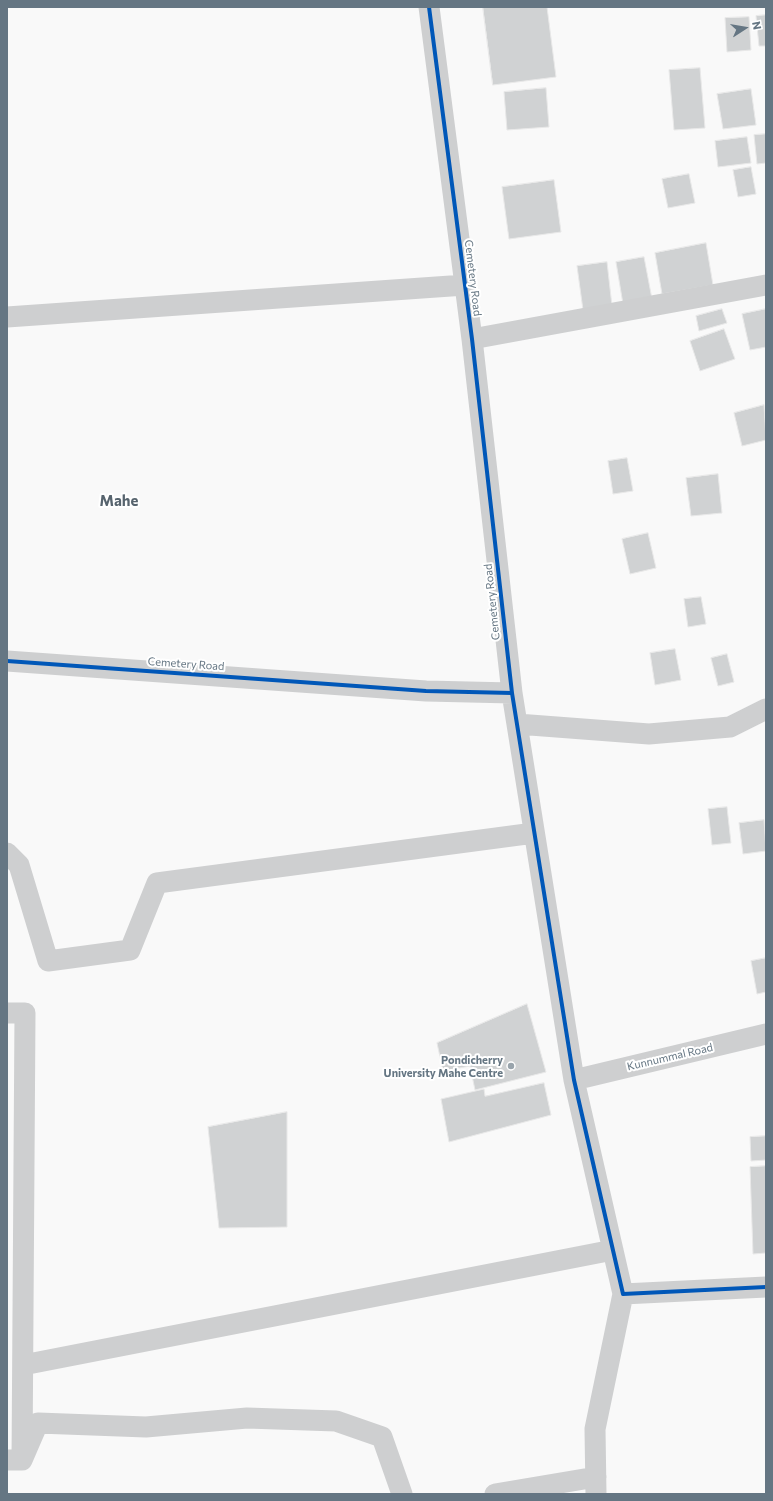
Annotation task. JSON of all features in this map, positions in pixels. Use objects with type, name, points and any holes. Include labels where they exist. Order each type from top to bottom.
[{"type":"street","name":"Cemetery Road","points":[[7,661],[418,690],[512,693],[472,339],[429,7]]},
{"type":"street","points":[[7,317],[465,285]]},
{"type":"street","points":[[472,339],[766,285]]},
{"type":"street","points":[[495,1494],[596,1486],[595,1430],[623,1294],[574,1080],[512,693]]},
{"type":"street","points":[[517,724],[649,734],[730,727],[766,709]]},
{"type":"street","points":[[7,853],[19,865],[48,961],[130,950],[157,883],[534,833]]},
{"type":"street","points":[[7,1013],[25,1014],[23,1365],[15,1460]]},
{"type":"street","name":"Kunnummal Road","points":[[574,1080],[766,1034]]},
{"type":"street","points":[[23,1365],[613,1250]]},
{"type":"street","points":[[623,1294],[766,1287]]},
{"type":"street","points":[[15,1460],[38,1423],[146,1428],[247,1418],[336,1421],[382,1437],[402,1494]]},
{"type":"building","points":[[483,7],[547,7],[556,77],[493,85]]},
{"type":"building","points":[[766,15],[766,46],[759,46],[756,16]]},
{"type":"building","points":[[749,17],[751,50],[727,52],[725,18]]},
{"type":"building","points":[[700,68],[705,128],[674,130],[669,70]]},
{"type":"building","points":[[546,88],[549,127],[507,130],[504,92]]},
{"type":"building","points":[[751,89],[756,125],[723,129],[717,94]]},
{"type":"building","points":[[766,134],[766,163],[757,164],[754,135]]},
{"type":"building","points":[[747,137],[751,163],[718,167],[715,141]]},
{"type":"building","points":[[751,167],[756,194],[738,197],[733,170]]},
{"type":"building","points":[[689,174],[695,203],[668,208],[662,179]]},
{"type":"building","points":[[554,180],[561,232],[509,239],[502,187]]},
{"type":"building","points":[[706,243],[713,285],[662,294],[655,253]]},
{"type":"building","points":[[644,257],[652,299],[623,304],[616,262]]},
{"type":"building","points":[[607,262],[612,306],[583,310],[577,266]]},
{"type":"building","points":[[722,309],[727,323],[699,331],[696,316]]},
{"type":"building","points":[[766,309],[766,347],[750,350],[742,314]]},
{"type":"building","points":[[724,329],[735,359],[700,371],[690,341]]},
{"type":"building","points":[[764,405],[766,440],[742,446],[734,413]]},
{"type":"building","points":[[627,458],[633,491],[613,494],[608,461]]},
{"type":"building","points":[[718,474],[722,513],[691,516],[686,478]]},
{"type":"building","points":[[648,533],[656,568],[630,574],[622,539]]},
{"type":"building","points":[[701,597],[706,624],[688,627],[684,599]]},
{"type":"building","points":[[675,649],[681,680],[655,685],[650,653]]},
{"type":"building","points":[[727,654],[734,682],[718,686],[711,658]]},
{"type":"building","points":[[727,807],[731,843],[712,845],[708,809]]},
{"type":"building","points":[[764,820],[766,851],[743,854],[739,823]]},
{"type":"building","points":[[766,958],[766,992],[757,994],[751,961]]},
{"type":"building","points":[[527,1004],[546,1072],[475,1090],[470,1066],[443,1071],[437,1043]]},
{"type":"building","points":[[544,1083],[551,1115],[449,1142],[441,1099],[484,1089],[485,1096]]},
{"type":"building","points":[[287,1112],[287,1227],[219,1228],[208,1127]]},
{"type":"building","points":[[766,1136],[766,1160],[751,1161],[750,1137]]},
{"type":"building","points":[[766,1166],[766,1253],[753,1254],[750,1167]]},
{"type":"cycle path","points":[[7,661],[426,691],[512,693],[472,339],[429,7]]},
{"type":"cycle path","points":[[512,693],[574,1080],[623,1294],[766,1287]]},
{"type":"place","name":"Pondicherry University Mahe Centre","points":[[511,1066]]},
{"type":"district","name":"Mahe","points":[[119,501]]}]
